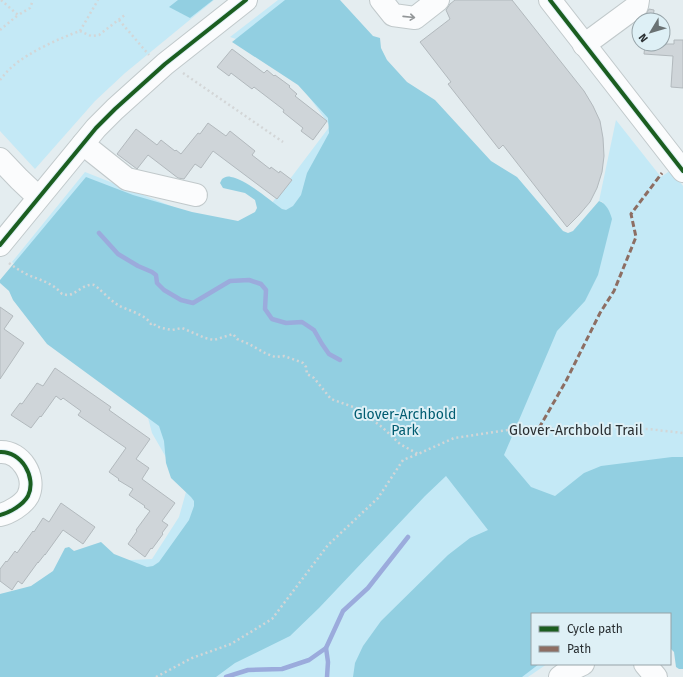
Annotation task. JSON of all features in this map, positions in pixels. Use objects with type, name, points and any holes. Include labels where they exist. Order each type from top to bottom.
[{"type":"street","points":[[4,254],[38,197],[96,128],[144,82],[172,58],[246,0]]},
{"type":"street","points":[[381,0],[393,15],[415,18],[438,0]]},
{"type":"street","points":[[550,0],[683,171]]},
{"type":"street","points":[[584,44],[637,6],[638,0]]},
{"type":"street","points":[[83,144],[127,179],[196,195]]},
{"type":"street","points":[[0,159],[38,197]]},
{"type":"street","points":[[0,452],[14,454],[21,460],[27,468],[30,487],[27,497],[21,504],[11,511],[0,515]]},
{"type":"street","points":[[560,677],[568,671],[581,665]]},
{"type":"street","points":[[646,665],[656,677]]},
{"type":"path","points":[[1,0],[18,15]]},
{"type":"path","points":[[0,30],[18,15],[30,8],[34,0]]},
{"type":"path","points":[[0,80],[14,65],[28,55],[80,31],[98,0]]},
{"type":"path","points":[[80,31],[90,36],[99,35],[126,14]]},
{"type":"path","points":[[119,20],[149,56]]},
{"type":"path","points":[[172,58],[183,72],[283,142]]},
{"type":"path","points":[[4,254],[16,268],[47,282],[62,294],[69,295],[84,287],[93,285],[118,305],[149,320],[151,324],[153,323],[156,326],[172,330],[182,328],[205,338],[214,340],[233,334],[237,339],[265,353],[275,357],[284,356],[298,361],[306,367],[306,374],[314,378],[331,400],[361,411],[382,427],[400,444],[418,454]]},
{"type":"green space","points":[[0,0],[214,0],[125,73],[95,101],[35,169],[0,131]]},
{"type":"green space","points":[[178,0],[213,0],[190,18],[169,7]]},
{"type":"green space","name":"Glover-Archbold Park","points":[[278,0],[307,0],[560,249],[603,202],[599,201],[616,120],[661,177],[671,170],[683,186],[683,643],[671,613],[531,613],[531,665],[546,665],[528,677],[0,677],[0,594],[25,591],[112,561],[152,559],[179,517],[186,492],[152,433],[143,399],[78,319],[12,262],[85,172],[247,236],[330,126],[299,83],[242,41],[230,37]]},
{"type":"green space","name":"Glover-Archbold Park","points":[[285,0],[340,0],[373,36],[380,38],[381,48],[387,60],[407,82],[435,100],[491,161],[517,177],[563,231],[568,233],[573,231],[599,201],[608,208],[612,219],[598,275],[585,301],[557,331],[504,455],[531,487],[555,496],[584,473],[601,466],[672,457],[683,457],[683,669],[676,667],[674,652],[671,649],[671,613],[531,613],[531,665],[538,665],[522,677],[353,677],[355,663],[363,646],[381,621],[448,555],[470,538],[488,530],[446,476],[425,496],[319,608],[290,636],[235,663],[216,677],[0,677],[0,594],[31,586],[53,571],[65,548],[69,547],[74,551],[101,542],[114,554],[147,567],[153,566],[159,562],[189,520],[194,506],[194,501],[171,478],[166,463],[164,441],[159,426],[47,344],[13,300],[9,291],[0,283],[0,280],[86,177],[133,195],[192,212],[238,221],[255,212],[257,208],[255,200],[245,193],[223,188],[220,183],[222,179],[226,177],[237,179],[257,190],[282,209],[286,210],[293,206],[301,195],[307,173],[329,133],[328,118],[298,85],[232,42]]},
{"type":"building","points":[[455,0],[512,0],[584,91],[593,106],[600,121],[603,138],[604,156],[602,172],[597,188],[590,202],[567,227],[503,145],[499,149],[448,84],[451,82],[420,42],[450,19],[446,10]]},
{"type":"building","points":[[649,9],[654,10],[654,12],[647,12]]},
{"type":"building","points":[[674,40],[683,40],[683,88],[671,87],[673,56],[644,54],[644,52],[671,52],[671,44],[674,44]]},
{"type":"building","points":[[232,49],[264,73],[267,70],[290,86],[289,87],[297,94],[295,96],[327,121],[313,140],[301,131],[303,128],[283,112],[284,110],[254,87],[252,89],[231,73],[229,76],[217,67]]},
{"type":"building","points":[[208,123],[226,136],[230,131],[255,151],[252,155],[270,169],[271,167],[279,173],[280,171],[292,180],[277,199],[213,151],[201,168],[195,164],[184,179],[178,178],[148,155],[137,169],[117,154],[136,129],[157,145],[161,140],[181,154]]},
{"type":"building","points":[[0,307],[13,316],[4,329],[24,343],[0,379]]},
{"type":"building","points":[[55,368],[111,407],[109,410],[150,439],[136,459],[149,468],[142,479],[175,503],[162,521],[168,525],[162,533],[163,534],[145,557],[128,544],[150,511],[129,495],[133,489],[118,480],[119,479],[109,472],[126,448],[78,415],[81,411],[63,398],[61,400],[56,396],[31,428],[11,415],[20,403],[22,404],[37,383],[43,386]]},
{"type":"building","points":[[61,503],[95,527],[83,544],[63,530],[22,584],[18,581],[12,590],[0,581],[0,569],[15,551],[17,553],[43,518],[49,522]]},
{"type":"waterway","points":[[99,233],[118,254],[138,266],[152,272],[156,275],[157,283],[164,290],[181,300],[193,303],[230,281],[249,280],[261,284],[266,290],[265,309],[272,319],[286,323],[302,322],[314,330],[329,354],[340,360]]},
{"type":"waterway","points":[[226,677],[248,670],[282,669],[309,660],[326,648],[343,611],[368,588],[408,537]]},
{"type":"waterway","points":[[326,648],[328,662],[327,677]]},
{"type":"marked path","points":[[539,428],[566,381],[600,313],[614,291],[636,237],[631,214],[662,173]]},
{"type":"cycle path","points":[[0,245],[96,128],[115,109],[165,64],[246,0]]},
{"type":"cycle path","points":[[550,0],[683,171]]},
{"type":"cycle path","points":[[0,452],[8,453],[20,460],[29,473],[30,481],[30,489],[26,499],[16,508],[0,515]]}]
